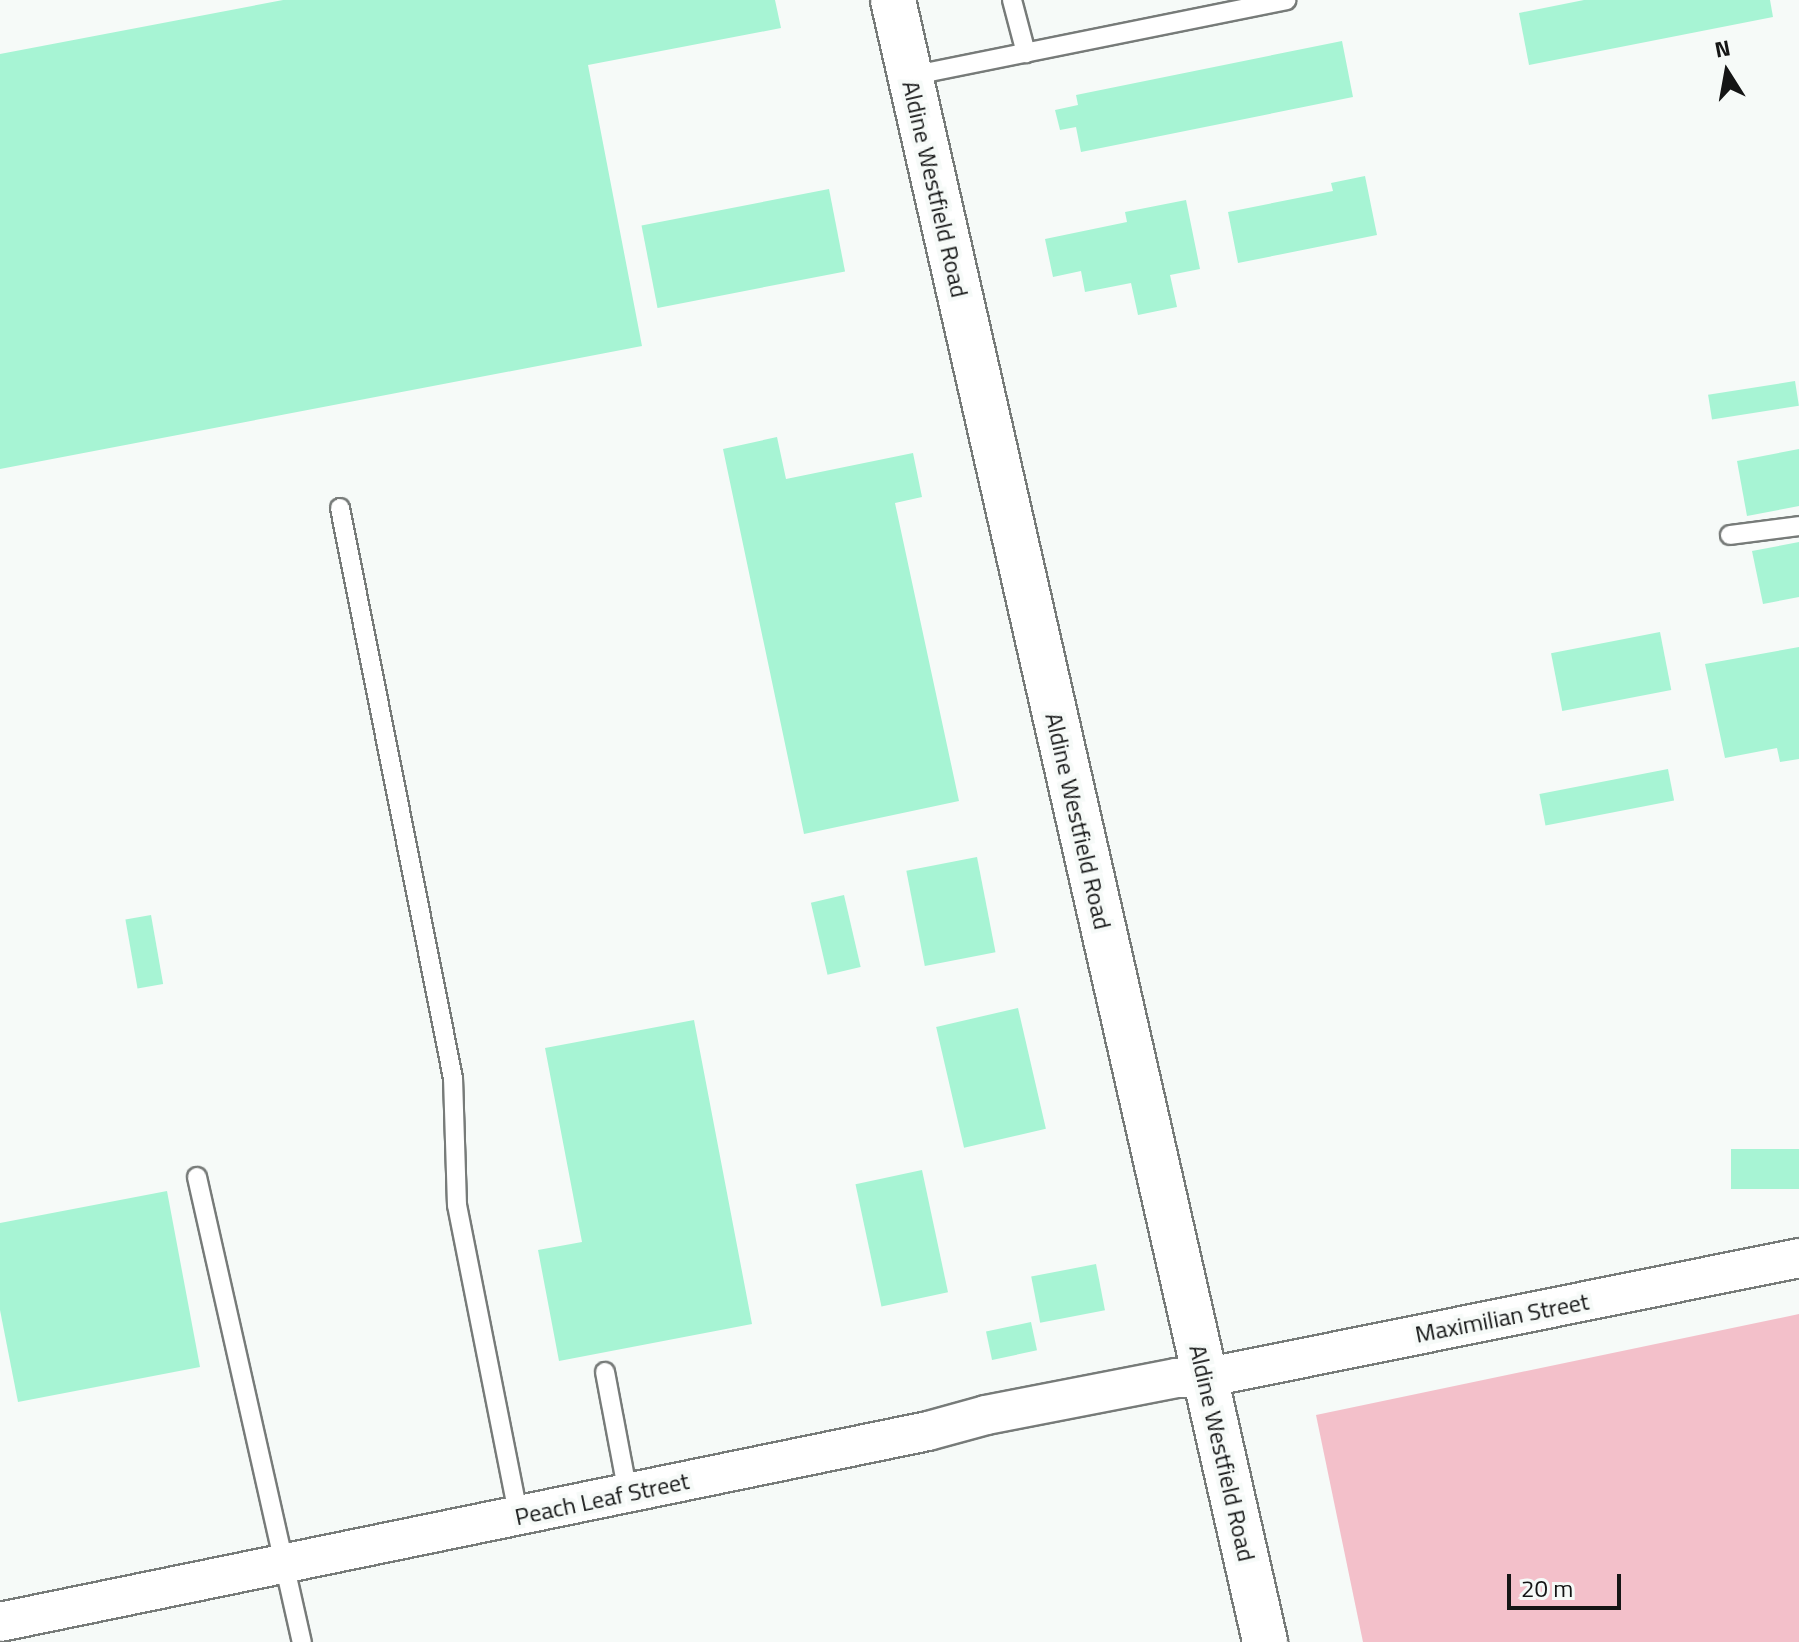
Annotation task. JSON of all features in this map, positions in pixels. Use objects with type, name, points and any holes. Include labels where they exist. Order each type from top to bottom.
[{"type":"main road","name":"Aldine Westfield Road","points":[[893,0],[1265,1642]]},
{"type":"street","name":"Maximilian Street","points":[[1204,1378],[1799,1258]]},
{"type":"street","name":"Peach Leaf Street","points":[[0,1622],[519,1517],[1001,1412],[1176,1378],[1204,1378]]},
{"type":"lane","points":[[1012,0],[1026,53]]},
{"type":"lane","points":[[910,76],[1286,0]]},
{"type":"lane","points":[[340,508],[453,1078],[457,1205],[519,1517]]},
{"type":"lane","points":[[1730,535],[1799,526]]},
{"type":"lane","points":[[197,1177],[302,1642]]},
{"type":"lane","points":[[605,1372],[628,1494]]},
{"type":"shaded area","points":[[1799,1314],[1799,1642],[1363,1642],[1316,1415]]},
{"type":"building","points":[[283,0],[775,0],[781,28],[588,65],[642,346],[0,469],[0,54]]},
{"type":"building","points":[[1584,0],[1770,0],[1773,17],[1529,65],[1519,13]]},
{"type":"building","points":[[1342,41],[1353,97],[1081,152],[1076,127],[1060,130],[1055,110],[1078,105],[1076,95]]},
{"type":"building","points":[[1365,176],[1377,235],[1238,263],[1228,212],[1333,191],[1331,183]]},
{"type":"building","points":[[829,189],[845,271],[658,308],[642,225]]},
{"type":"building","points":[[1186,200],[1200,269],[1170,275],[1177,307],[1138,315],[1131,283],[1085,292],[1081,271],[1053,277],[1045,239],[1127,222],[1125,212]]},
{"type":"building","points":[[1795,381],[1799,406],[1712,419],[1708,395]]},
{"type":"building","points":[[777,437],[786,479],[913,453],[922,497],[895,503],[959,801],[804,834],[723,449]]},
{"type":"building","points":[[1799,449],[1799,506],[1747,516],[1737,461]]},
{"type":"building","points":[[1799,542],[1799,597],[1763,604],[1752,551]]},
{"type":"building","points":[[1660,632],[1671,690],[1562,711],[1551,653]]},
{"type":"building","points":[[1799,647],[1799,759],[1780,762],[1777,748],[1725,758],[1705,664]]},
{"type":"building","points":[[1668,769],[1674,800],[1546,825],[1539,794]]},
{"type":"building","points":[[977,857],[996,952],[925,966],[906,871]]},
{"type":"building","points":[[844,895],[861,967],[828,975],[811,903]]},
{"type":"building","points":[[151,915],[163,984],[138,988],[125,920]]},
{"type":"building","points":[[1018,1008],[1046,1129],[964,1148],[936,1027]]},
{"type":"building","points":[[694,1020],[752,1324],[559,1361],[538,1250],[582,1242],[545,1048]]},
{"type":"building","points":[[1731,1149],[1799,1149],[1799,1189],[1731,1189]]},
{"type":"building","points":[[922,1170],[948,1292],[881,1306],[855,1184]]},
{"type":"building","points":[[167,1191],[200,1367],[18,1402],[0,1310],[0,1223]]},
{"type":"building","points":[[1096,1264],[1105,1310],[1040,1323],[1031,1277]]},
{"type":"building","points":[[1031,1322],[1037,1350],[992,1360],[986,1332]]}]
